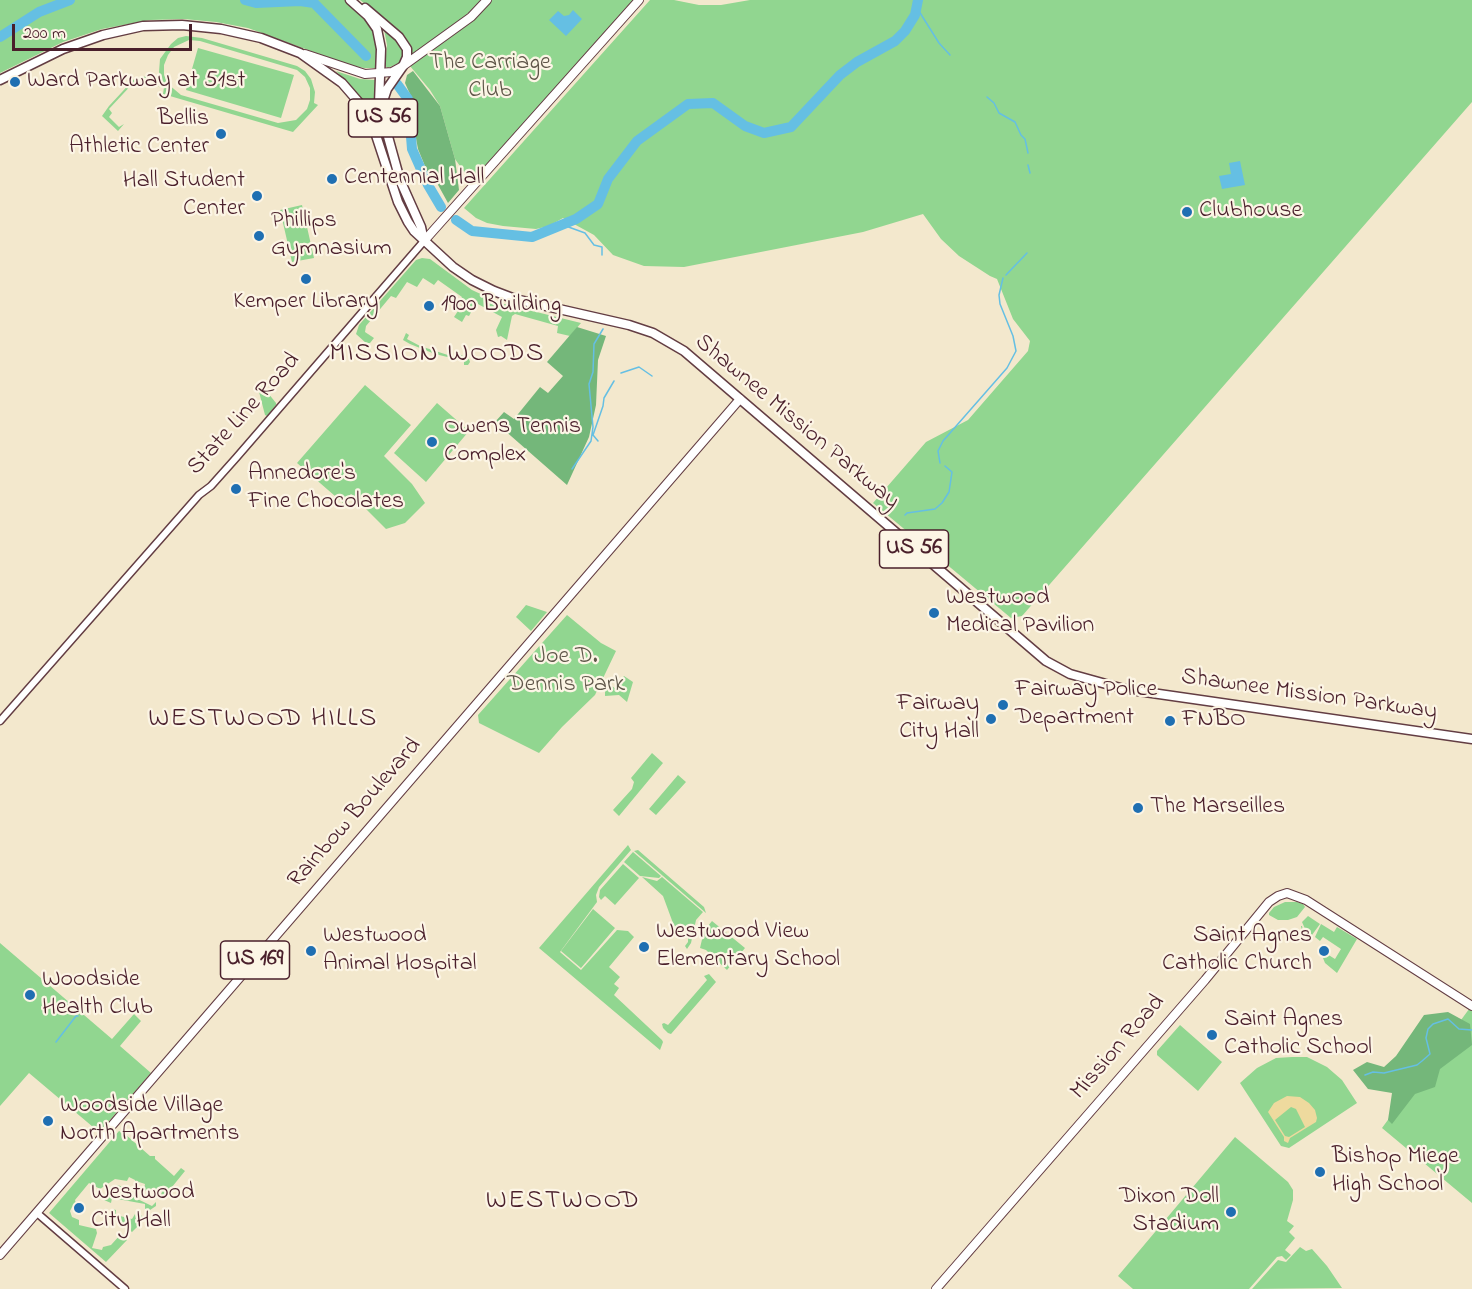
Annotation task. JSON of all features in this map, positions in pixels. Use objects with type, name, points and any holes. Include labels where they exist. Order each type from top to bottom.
[{"type":"highway","points":[[351,1],[372,13],[404,42],[408,52],[403,66],[387,88],[383,99],[393,140],[392,154]]},
{"type":"highway","name":"US 56","points":[[351,1],[368,16],[376,28],[381,49],[380,104],[402,187],[421,227],[424,241]]},
{"type":"highway","name":"US 56","points":[[0,80],[63,49],[103,35],[143,26],[182,25],[221,29],[261,38],[300,53],[342,83],[369,114],[398,202],[414,231],[424,241]]},
{"type":"highway","name":"Shawnee Mission Parkway","points":[[424,241],[453,267],[494,291],[515,299],[610,320],[653,333],[690,355],[1026,645],[1046,661],[1070,674],[1124,689],[1472,739]]},
{"type":"main road","points":[[300,53],[365,74],[392,72],[471,17],[487,0]]},
{"type":"main road","name":"State Line Road","points":[[424,241],[639,0]]},
{"type":"main road","name":"Rainbow Boulevard","points":[[0,1255],[741,399]]},
{"type":"main road","name":"Mission Road","points":[[936,1289],[1211,973],[1269,902],[1278,896],[1287,893],[1306,900],[1472,1006]]},
{"type":"street","name":"State Line Road","points":[[0,721],[199,495],[211,486],[236,458],[424,241]]},
{"type":"street","points":[[37,1213],[125,1289]]},
{"type":"green space","points":[[0,0],[345,0],[356,8],[372,27],[377,40],[376,68],[349,65],[248,28],[184,19],[150,20],[102,29],[63,42],[0,73]]},
{"type":"green space","points":[[360,0],[482,0],[462,19],[411,55],[370,8]]},
{"type":"green space","name":"The Carriage Club","points":[[492,0],[634,0],[472,183],[455,159],[440,106],[410,66],[470,23]]},
{"type":"green space","points":[[650,0],[721,5],[750,0],[1472,0],[1472,102],[1022,616],[1011,618],[873,503],[926,442],[968,420],[1028,351],[1030,341],[1013,319],[997,279],[959,256],[941,239],[923,214],[863,232],[684,267],[644,266],[613,255],[594,235],[563,218],[549,226],[536,229],[503,226],[476,218],[464,208]]},
{"type":"green space","points":[[383,24],[405,50],[401,62],[388,68],[385,66],[387,45]]},
{"type":"green space","points":[[186,36],[202,38],[297,66],[311,79],[315,92],[314,103],[318,105],[293,132],[163,94],[164,87],[159,72],[160,59],[178,38]],"holes":[[[189,40],[200,41],[297,70],[305,77],[310,88],[307,109],[296,120],[278,123],[181,95],[168,84],[164,75],[164,65],[174,47]]]},
{"type":"green space","points":[[198,48],[294,75],[281,118],[186,90]]},
{"type":"green space","points":[[336,71],[360,79],[375,80],[374,108],[380,127],[359,95]]},
{"type":"green space","points":[[413,71],[440,106],[455,159],[459,190],[448,203],[427,171],[418,149],[415,133],[418,112],[405,83],[407,75]]},
{"type":"green space","points":[[149,76],[160,88],[150,78],[136,80],[109,109],[112,113],[109,117],[119,127],[124,124],[118,131],[102,116],[135,78]]},
{"type":"green space","points":[[302,205],[314,258],[292,262],[280,210]]},
{"type":"green space","points":[[430,259],[472,290],[500,303],[581,323],[570,336],[557,333],[558,326],[515,314],[512,316],[507,340],[501,336],[498,337],[496,330],[502,317],[476,303],[469,316],[466,315],[462,322],[454,317],[464,302],[462,297],[438,280],[434,285],[423,278],[417,287],[407,282],[396,298],[391,296],[366,326],[365,332],[374,338],[370,343],[366,343],[356,334],[359,325],[416,260]]},
{"type":"green space","points":[[577,327],[606,336],[598,360],[596,405],[589,437],[567,485],[495,422],[504,412],[514,419],[540,387],[548,393],[563,376],[547,362]]},
{"type":"green space","points":[[406,333],[409,335],[407,339],[420,346],[454,357],[457,353],[469,359],[470,362],[464,365],[464,361],[435,354],[410,344],[403,340]]},
{"type":"green space","points":[[260,383],[276,403],[267,416],[257,384]]},
{"type":"green space","points":[[365,385],[411,425],[384,456],[412,484],[425,503],[405,523],[386,529],[351,494],[343,503],[297,463]]},
{"type":"green space","name":"Owens Tennis Complex","points":[[437,403],[469,431],[426,482],[394,453]]},
{"type":"green space","points":[[526,605],[547,612],[531,631],[516,617]]},
{"type":"green space","name":"Joe D. Dennis Park","points":[[567,615],[601,643],[616,651],[595,695],[539,753],[479,723],[478,715]]},
{"type":"green space","points":[[624,676],[633,682],[627,702],[619,695],[605,696],[605,690],[609,684],[616,689]]},
{"type":"green space","points":[[652,753],[663,763],[619,816],[613,810],[632,789],[634,782],[631,778]]},
{"type":"green space","points":[[678,775],[686,782],[656,815],[649,809]]},
{"type":"green space","points":[[628,845],[631,850],[599,887],[596,895],[597,902],[560,952],[581,970],[617,930],[628,931],[634,937],[609,967],[620,977],[614,984],[619,988],[614,995],[662,1040],[660,1050],[539,948]]},
{"type":"green space","points":[[638,850],[704,907],[706,913],[634,851]]},
{"type":"green space","points":[[633,852],[661,876],[659,878],[640,876],[624,862]]},
{"type":"green space","points":[[623,864],[639,878],[615,905],[605,896],[601,900],[600,890]]},
{"type":"green space","points":[[642,877],[657,881],[662,877],[703,912],[696,920],[691,943],[687,949],[685,946],[688,938],[677,934],[663,896]]},
{"type":"green space","points":[[1285,902],[1297,902],[1305,907],[1297,917],[1288,920],[1278,920],[1269,915],[1274,907]]},
{"type":"green space","points":[[593,909],[615,928],[581,968],[561,951]]},
{"type":"green space","points":[[1308,916],[1320,924],[1312,935],[1303,937],[1301,926],[1303,931],[1306,931],[1302,922]]},
{"type":"green space","points":[[712,921],[745,948],[727,970],[706,950],[700,948],[704,931]]},
{"type":"green space","points":[[1321,924],[1334,932],[1337,927],[1357,939],[1337,973],[1325,963],[1323,958],[1327,954],[1335,959],[1341,949],[1323,937],[1320,941],[1315,937]]},
{"type":"green space","name":"Woodside Health Club","points":[[0,943],[112,1039],[134,1014],[141,1021],[120,1046],[151,1073],[102,1129],[93,1127],[29,1073],[0,1106]]},
{"type":"green space","points":[[709,974],[716,982],[671,1034],[668,1033],[662,1024],[668,1025],[707,980],[704,976]]},
{"type":"green space","points":[[1472,1005],[1472,1203],[1382,1128]]},
{"type":"green space","points":[[1448,1012],[1470,1024],[1472,1045],[1440,1069],[1435,1087],[1415,1094],[1392,1124],[1388,1120],[1392,1093],[1368,1089],[1353,1070],[1367,1062],[1384,1067],[1396,1056],[1424,1015]]},
{"type":"green space","points":[[1180,1025],[1222,1062],[1198,1091],[1157,1055],[1157,1051]]},
{"type":"green space","points":[[1307,1057],[1327,1067],[1342,1080],[1357,1103],[1289,1148],[1281,1146],[1240,1083],[1257,1068],[1276,1058]]},
{"type":"green space","points":[[119,1131],[150,1156],[155,1156],[155,1159],[174,1176],[181,1168],[185,1171],[163,1198],[160,1197],[162,1192],[153,1188],[151,1192],[144,1190],[145,1184],[139,1182],[135,1185],[135,1180],[129,1177],[127,1181],[115,1179],[100,1189],[89,1183],[75,1200],[76,1204],[70,1211],[72,1217],[79,1220],[79,1225],[96,1229],[97,1233],[92,1248],[102,1250],[103,1247],[111,1245],[121,1234],[127,1237],[127,1240],[106,1262],[49,1213]]},
{"type":"green space","name":"Dixon Doll Stadium","points":[[1235,1137],[1288,1182],[1293,1190],[1293,1200],[1287,1221],[1294,1226],[1289,1232],[1295,1238],[1285,1250],[1291,1255],[1286,1260],[1282,1256],[1277,1257],[1249,1289],[1133,1289],[1118,1276]]},
{"type":"green space","points":[[117,1185],[127,1188],[125,1193],[152,1206],[156,1202],[156,1206],[150,1210],[145,1209],[145,1204],[112,1198],[111,1203],[104,1200],[107,1191]]},
{"type":"green space","points":[[112,1209],[116,1210],[116,1215],[132,1219],[135,1214],[136,1219],[140,1220],[141,1215],[145,1219],[132,1232],[110,1214]]},
{"type":"green space","points":[[1300,1247],[1306,1251],[1312,1249],[1342,1288],[1252,1289],[1278,1260],[1286,1262]]},
{"type":"sand","points":[[1287,1096],[1300,1097],[1315,1110],[1316,1122],[1290,1138],[1288,1143],[1284,1141],[1284,1137],[1268,1112],[1274,1103]],"holes":[[[1291,1107],[1296,1109],[1305,1127],[1289,1137],[1285,1136],[1275,1120]]]},
{"type":"water","points":[[573,10],[582,19],[566,36],[549,20],[558,11],[564,16],[569,15]]},
{"type":"water","points":[[1240,161],[1245,185],[1222,189],[1219,176],[1231,174],[1229,163]]},
{"type":"waterway","points":[[0,37],[39,12],[70,0]]},
{"type":"waterway","points":[[245,0],[256,3],[300,1],[314,3],[366,56]]},
{"type":"waterway","points":[[456,220],[472,231],[532,237],[576,219],[598,204],[608,179],[637,141],[688,104],[713,103],[745,126],[764,133],[791,127],[840,75],[857,62],[895,41],[905,31],[915,15],[918,0]]},
{"type":"waterway","points":[[917,8],[939,43],[950,55]]},
{"type":"waterway","points":[[397,84],[408,99],[412,149],[441,207]]},
{"type":"waterway","points":[[987,97],[994,103],[999,113],[1015,122],[1025,139],[1028,153]]},
{"type":"waterway","points":[[1028,165],[1030,173]]},
{"type":"waterway","points":[[563,225],[585,233],[594,245],[602,247],[602,255]]},
{"type":"waterway","points":[[1006,275],[1027,253]]},
{"type":"waterway","points":[[940,463],[938,451],[943,441],[1007,368],[1016,351],[1013,336],[1000,304],[999,295],[1003,278]]},
{"type":"waterway","points":[[572,469],[591,441],[593,427],[589,384],[593,372],[594,344],[603,329]]},
{"type":"waterway","points":[[621,373],[639,367],[652,376]]},
{"type":"waterway","points":[[598,441],[593,435],[604,398],[614,381]]},
{"type":"waterway","points":[[905,515],[935,509],[942,503],[949,492],[952,472],[945,466]]},
{"type":"waterway","points":[[56,1042],[78,1016]]},
{"type":"waterway","points":[[1365,1075],[1417,1065],[1430,1054],[1426,1038],[1428,1029],[1433,1024],[1448,1019],[1459,1029],[1472,1030]]},
{"type":"place","name":"Ward Parkway at 51st","points":[[15,82]]},
{"type":"place","name":"Bellis Athletic Center","points":[[221,134]]},
{"type":"place","name":"Centennial Hall","points":[[332,179]]},
{"type":"place","name":"Hall Student Center","points":[[257,196]]},
{"type":"place","name":"Clubhouse","points":[[1187,212]]},
{"type":"place","name":"Phillips Gymnasium","points":[[259,236]]},
{"type":"place","name":"Kemper Library","points":[[306,279]]},
{"type":"place","name":"1900 Building","points":[[429,306]]},
{"type":"place","name":"Owens Tennis Complex","points":[[432,442]]},
{"type":"place","name":"Annedore's Fine Chocolates","points":[[236,489]]},
{"type":"place","name":"Westwood Medical Pavilion","points":[[934,613]]},
{"type":"place","name":"Fairway Police Department","points":[[1003,705]]},
{"type":"place","name":"Fairway City Hall","points":[[991,719]]},
{"type":"place","name":"FNBO","points":[[1170,721]]},
{"type":"place","name":"The Marseilles","points":[[1138,808]]},
{"type":"place","name":"Westwood View Elementary School","points":[[644,947]]},
{"type":"place","name":"Westwood Animal Hospital","points":[[311,951]]},
{"type":"place","name":"Saint Agnes Catholic Church","points":[[1324,951]]},
{"type":"place","name":"Woodside Health Club","points":[[30,995]]},
{"type":"place","name":"Saint Agnes Catholic School","points":[[1212,1035]]},
{"type":"place","name":"Woodside Village North Apartments","points":[[48,1121]]},
{"type":"place","name":"Bishop Miege High School","points":[[1320,1172]]},
{"type":"place","name":"Westwood City Hall","points":[[79,1208]]},
{"type":"place","name":"Dixon Doll Stadium","points":[[1231,1212]]},
{"type":"district","name":"MISSION WOODS","points":[[437,356]]},
{"type":"district","name":"WESTWOOD HILLS","points":[[263,721]]},
{"type":"district","name":"WESTWOOD","points":[[563,1203]]}]
